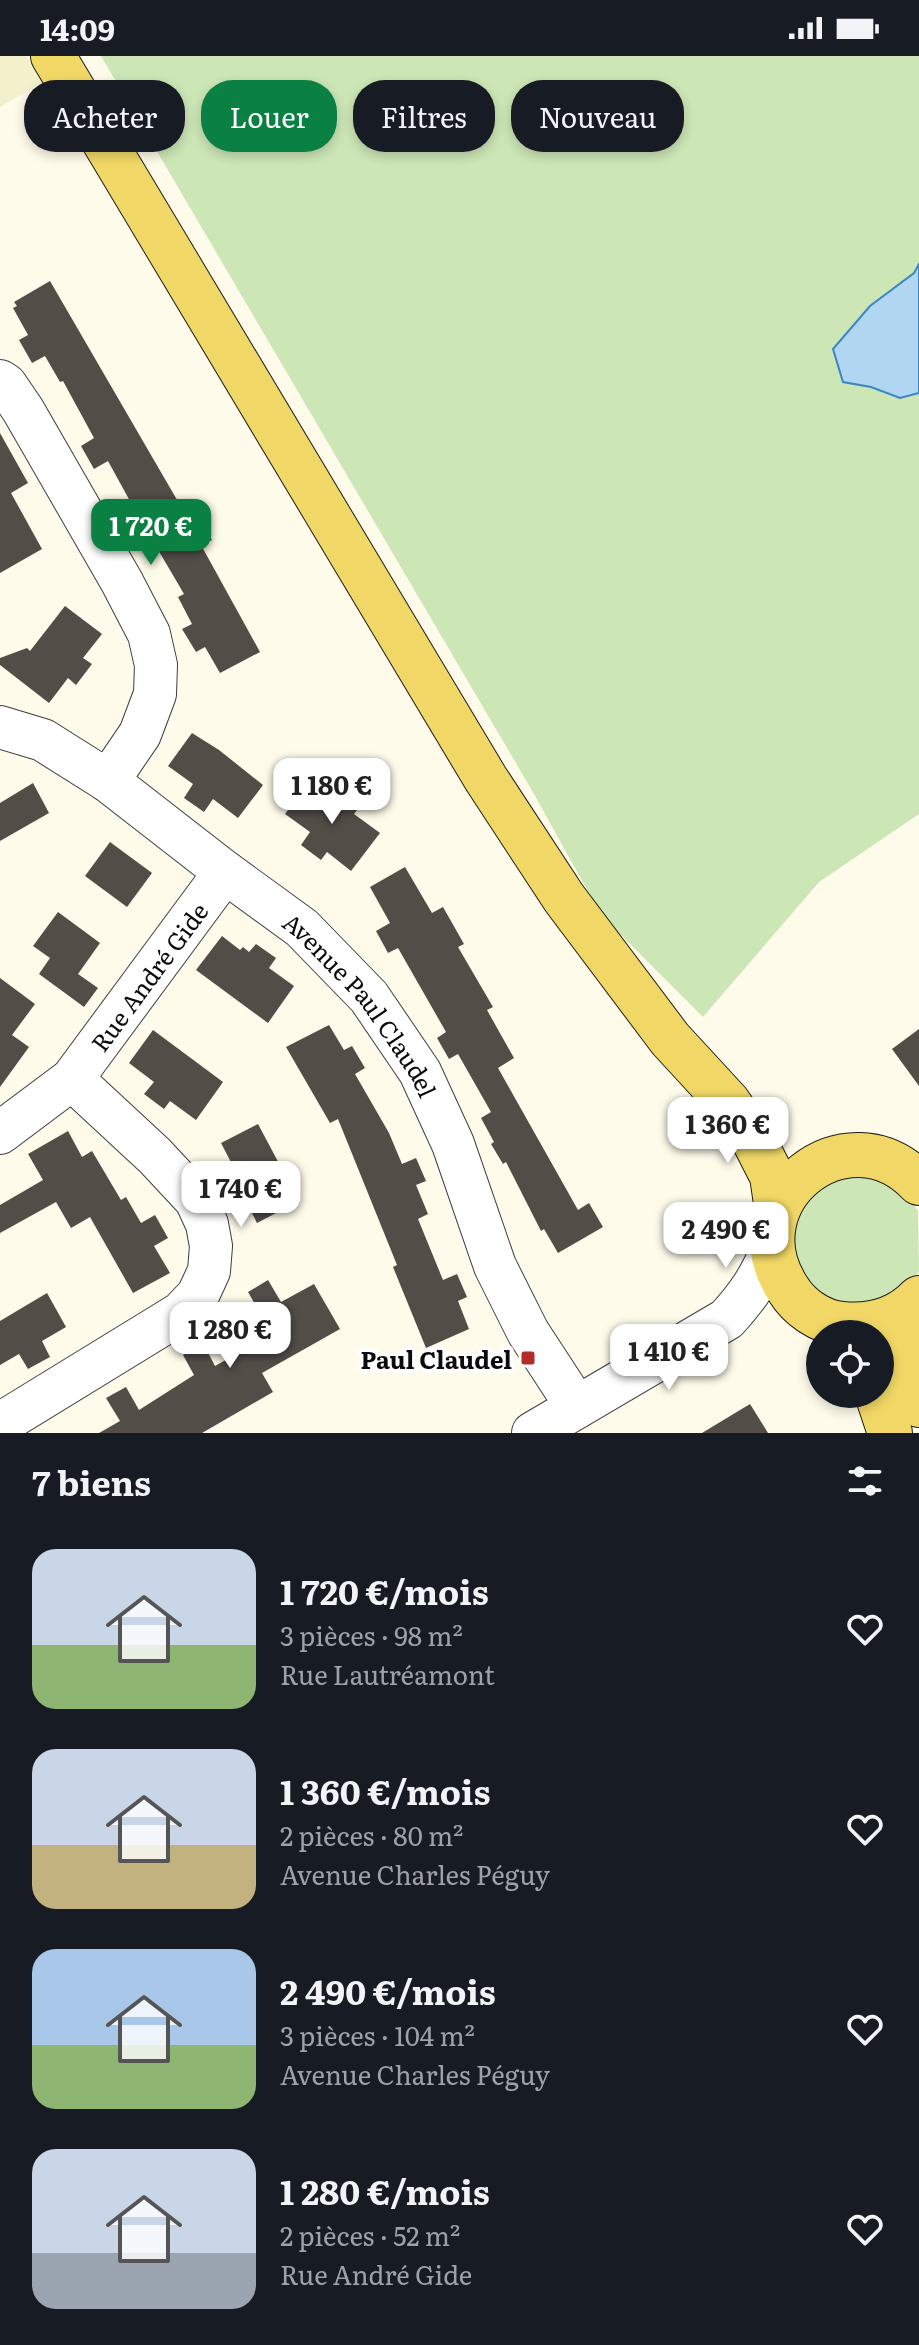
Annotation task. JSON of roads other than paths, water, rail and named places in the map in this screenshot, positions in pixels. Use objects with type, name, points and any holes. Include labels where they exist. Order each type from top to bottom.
[{"type":"main road","points":[[53,56],[486,779],[564,898],[670,1039],[728,1102],[750,1133],[772,1176],[779,1275],[793,1298],[825,1320]]},
{"type":"main road","points":[[728,1102],[777,1136],[810,1152],[867,1155],[890,1162],[916,1176]]},
{"type":"main road","points":[[774,1229],[792,1184],[815,1166],[842,1156]]},
{"type":"main road","points":[[887,1320],[910,1308],[919,1298]]},
{"type":"main road","points":[[919,1309],[908,1337],[906,1365],[919,1405]]},
{"type":"main road","points":[[882,1408],[890,1433]]},
{"type":"street","points":[[0,381],[23,410],[149,634],[156,665],[155,694],[140,734],[108,781]]},
{"type":"street","name":"Avenue Paul Claudel","points":[[0,727],[43,740],[108,781],[302,928],[369,997],[420,1072],[453,1144],[495,1266],[528,1332],[577,1407]]},
{"type":"street","name":"Rue André Gide","points":[[0,1133],[72,1079],[225,872]]},
{"type":"street","points":[[0,1424],[181,1313],[198,1295],[209,1271],[211,1246],[207,1224],[196,1200],[155,1156],[72,1079]]},
{"type":"street","points":[[533,1433],[727,1319],[751,1293],[763,1271],[774,1229]]},
{"type":"street","points":[[727,1319],[780,1311],[815,1320]]},
{"type":"water","points":[[919,264],[919,393],[900,398],[871,387],[843,382],[833,349],[870,306],[914,273]]},
{"type":"place","name":"Paul Claudel","points":[[528,1358]]}]
